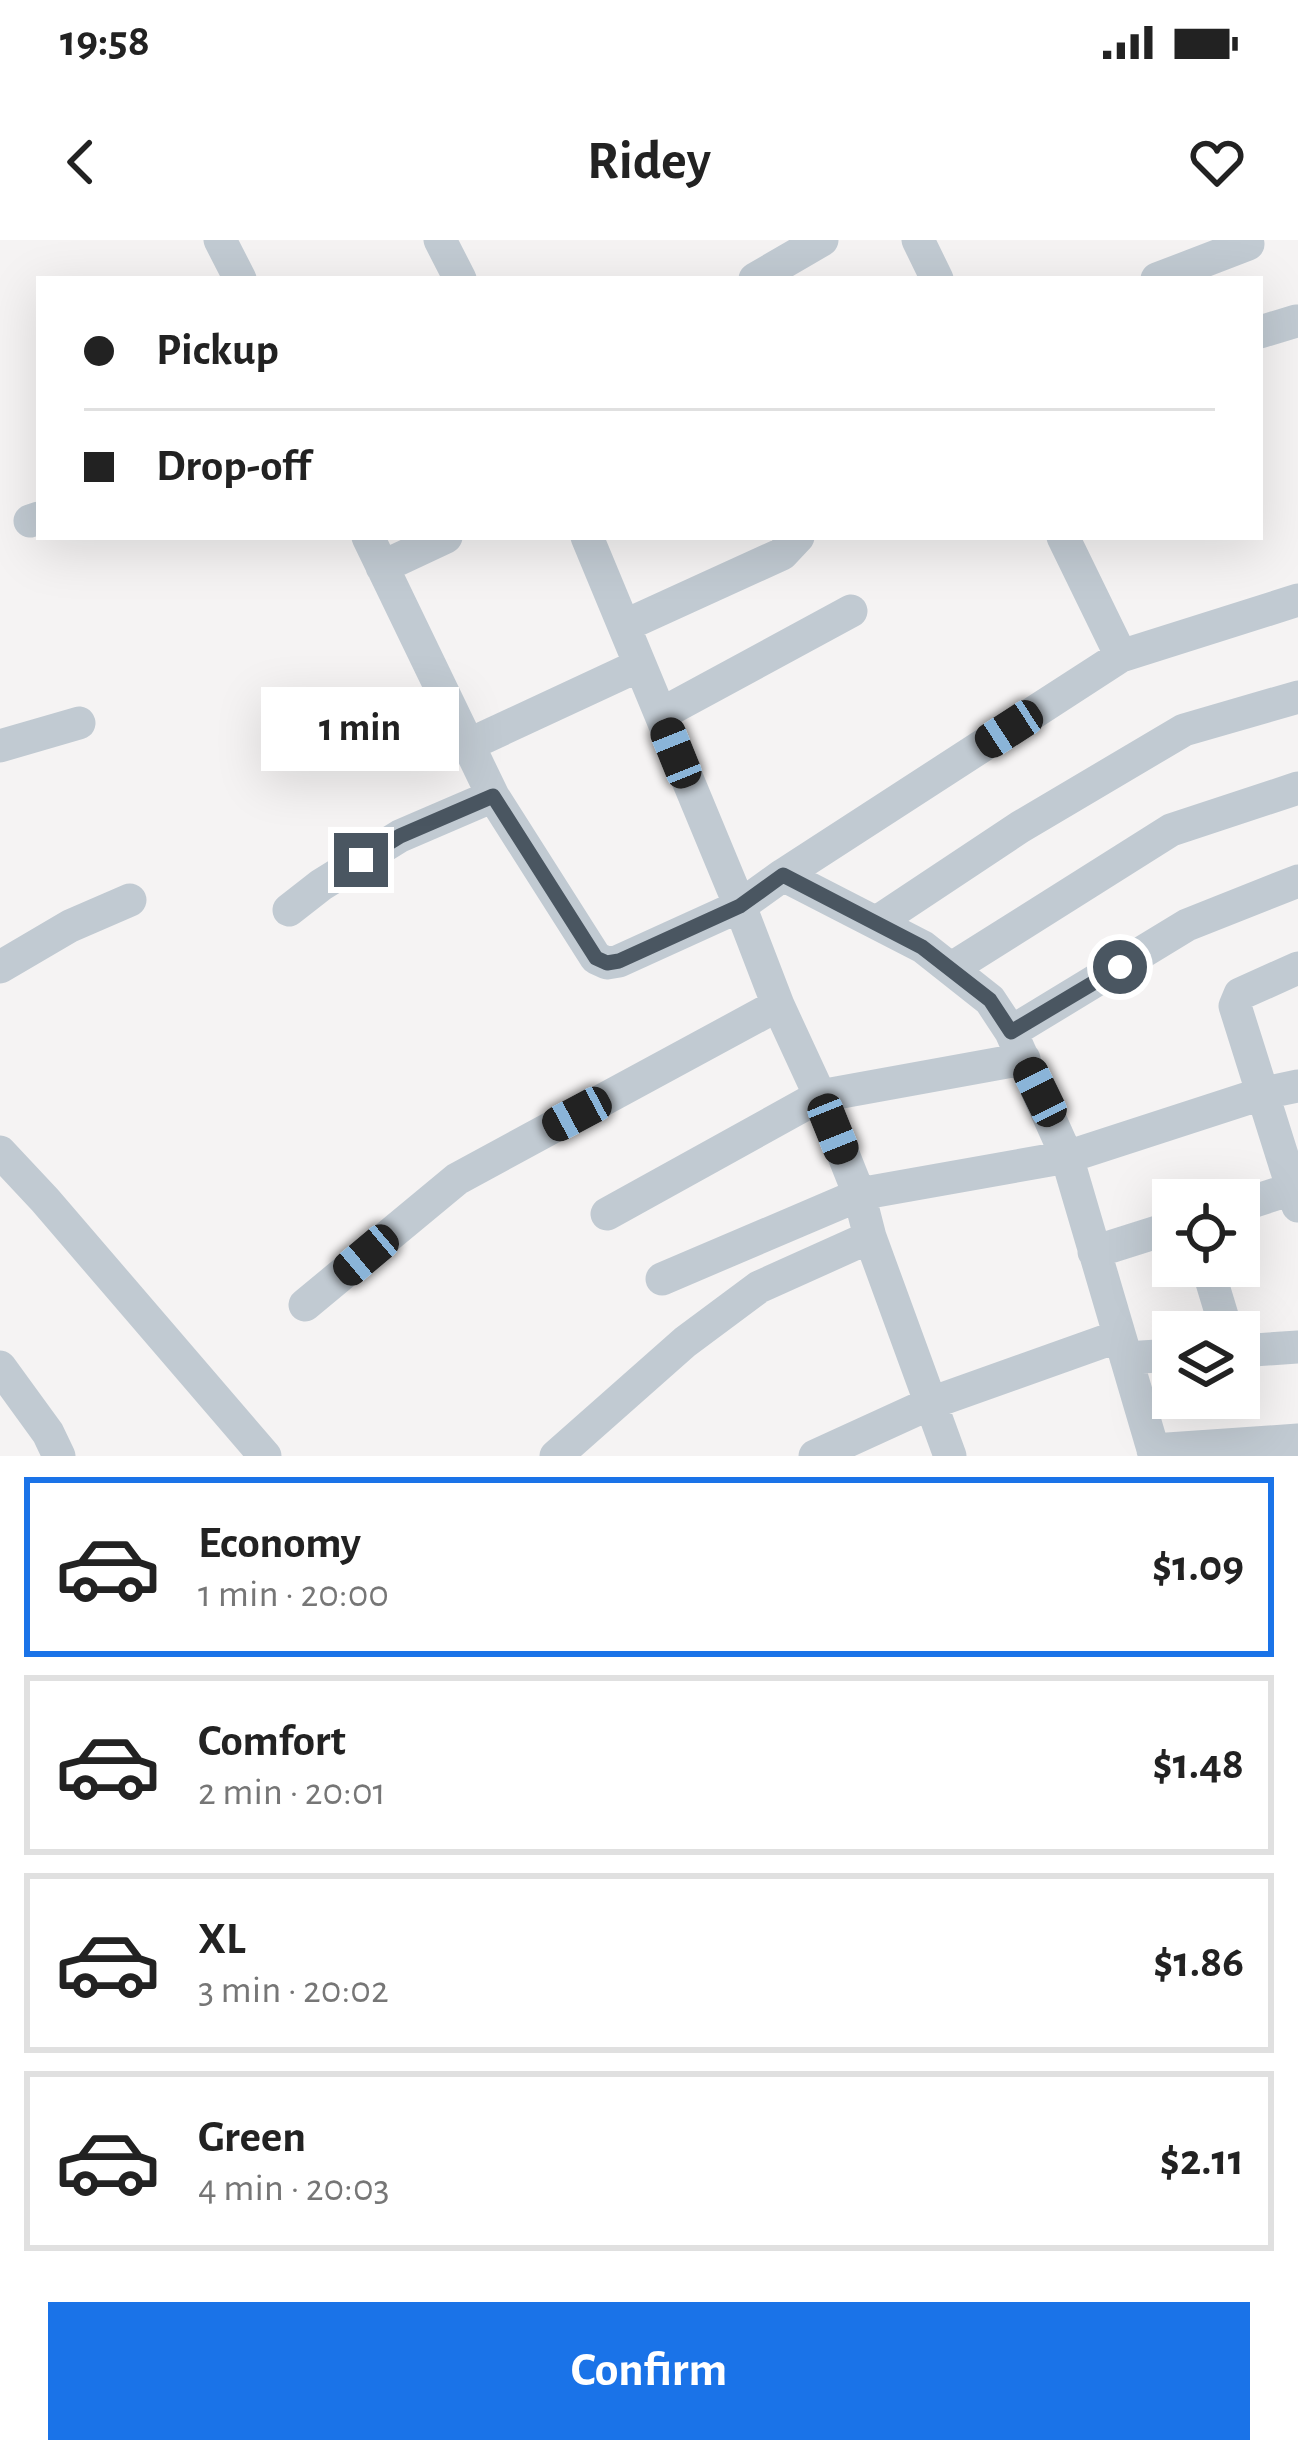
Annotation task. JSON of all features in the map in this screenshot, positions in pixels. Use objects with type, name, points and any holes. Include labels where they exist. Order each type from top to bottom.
[{"type":"street","points":[[220,240],[238,276]]},
{"type":"street","points":[[440,240],[458,276]]},
{"type":"street","points":[[760,276],[822,240]]},
{"type":"street","points":[[918,240],[936,276]]},
{"type":"street","points":[[1165,276],[1248,244]]},
{"type":"street","points":[[1263,331],[1296,321]]},
{"type":"street","points":[[432,540],[375,552],[493,796],[596,958],[607,963],[740,906],[1121,656],[1298,600]]},
{"type":"street","points":[[588,540],[778,1005],[820,1096],[950,1456]]},
{"type":"street","points":[[624,626],[782,554],[795,540]]},
{"type":"street","points":[[1064,540],[1121,656]]},
{"type":"street","points":[[661,714],[851,611]]},
{"type":"street","points":[[468,745],[640,665]]},
{"type":"street","points":[[877,922],[1020,826],[1184,730],[1298,697]]},
{"type":"street","points":[[0,746],[80,723]]},
{"type":"street","points":[[952,968],[1171,830],[1298,788]]},
{"type":"street","points":[[289,910],[321,884],[400,836],[493,796]]},
{"type":"street","points":[[783,875],[922,947],[990,1000],[1018,1046],[1067,1157],[1154,1453],[1298,1440]]},
{"type":"street","points":[[607,1214],[820,1096],[1018,1046],[1187,925],[1298,881]]},
{"type":"street","points":[[0,967],[70,926],[130,900]]},
{"type":"street","points":[[1260,1202],[1297,1194],[1235,1006],[1240,994],[1298,968]]},
{"type":"street","points":[[305,1305],[457,1179],[778,1005]]},
{"type":"street","points":[[662,1280],[859,1195],[1067,1157],[1298,1086]]},
{"type":"street","points":[[0,1152],[265,1456]]},
{"type":"street","points":[[1094,1252],[1152,1234]]},
{"type":"street","points":[[556,1456],[685,1342],[759,1287],[870,1237]]},
{"type":"street","points":[[815,1456],[931,1402],[1122,1347],[1152,1352]]},
{"type":"street","points":[[1260,1350],[1298,1347]]},
{"type":"street","points":[[0,1367],[59,1456]]},
{"type":"route","points":[[361,860],[400,836],[493,796],[596,958],[607,963],[740,906],[783,875],[922,947],[990,1000],[1011,1032],[1120,967]]}]
